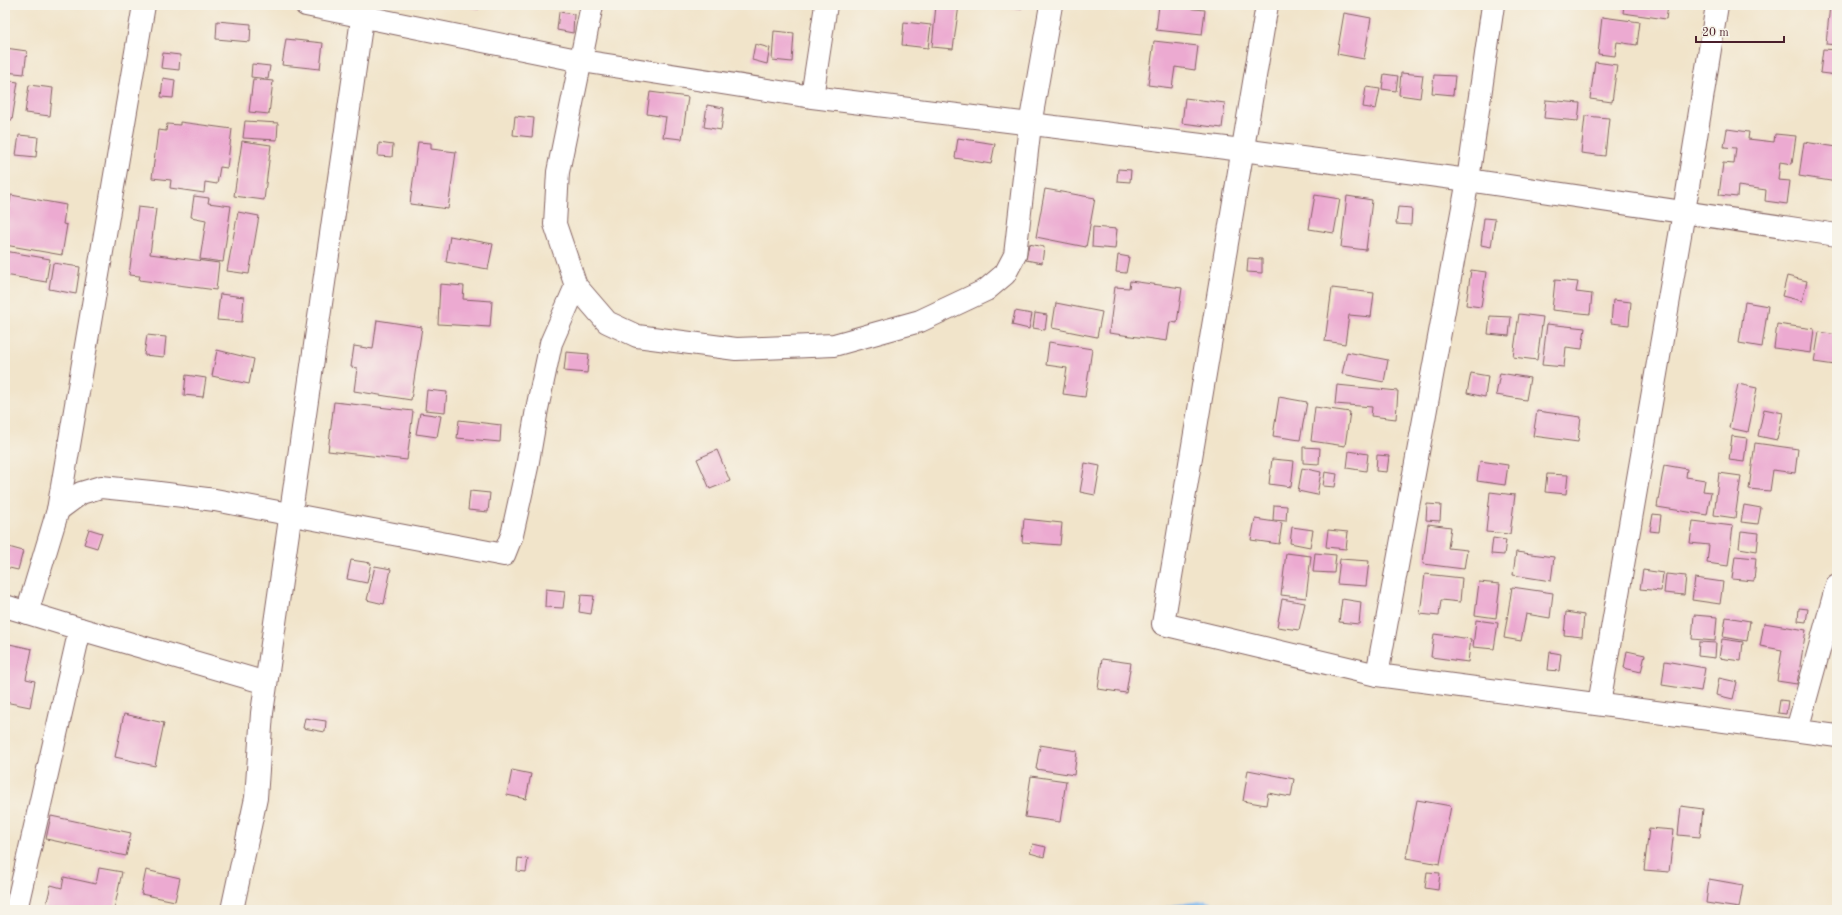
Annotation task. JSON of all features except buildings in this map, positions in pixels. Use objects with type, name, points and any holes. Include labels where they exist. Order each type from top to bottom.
[{"type":"street","points":[[27,613],[58,510],[144,5]]},
{"type":"street","points":[[306,5],[363,10],[582,61],[812,97],[1242,150],[1468,180],[1837,235]]},
{"type":"street","points":[[592,5],[582,61],[558,172],[555,224],[576,286],[607,322],[637,336],[736,349],[834,345],[920,320],[986,290],[1005,274],[1015,255],[1030,125],[1051,5]]},
{"type":"street","points":[[812,97],[826,5]]},
{"type":"street","points":[[1267,5],[1163,624],[1377,675],[1837,736]]},
{"type":"street","points":[[1377,675],[1468,180],[1493,5]]},
{"type":"street","points":[[1599,704],[1684,212],[1717,5]]},
{"type":"street","points":[[232,910],[256,798],[262,713],[266,683],[363,10]]},
{"type":"street","points":[[58,510],[81,492],[101,487],[151,492],[215,500],[290,516],[402,535],[504,555],[512,535],[551,343],[576,286]]},
{"type":"street","points":[[1797,730],[1837,585]]},
{"type":"street","points":[[5,606],[266,683]]},
{"type":"street","points":[[16,910],[80,629]]},
{"type":"waterway","points":[[1169,910],[1205,905],[1219,910]]}]
